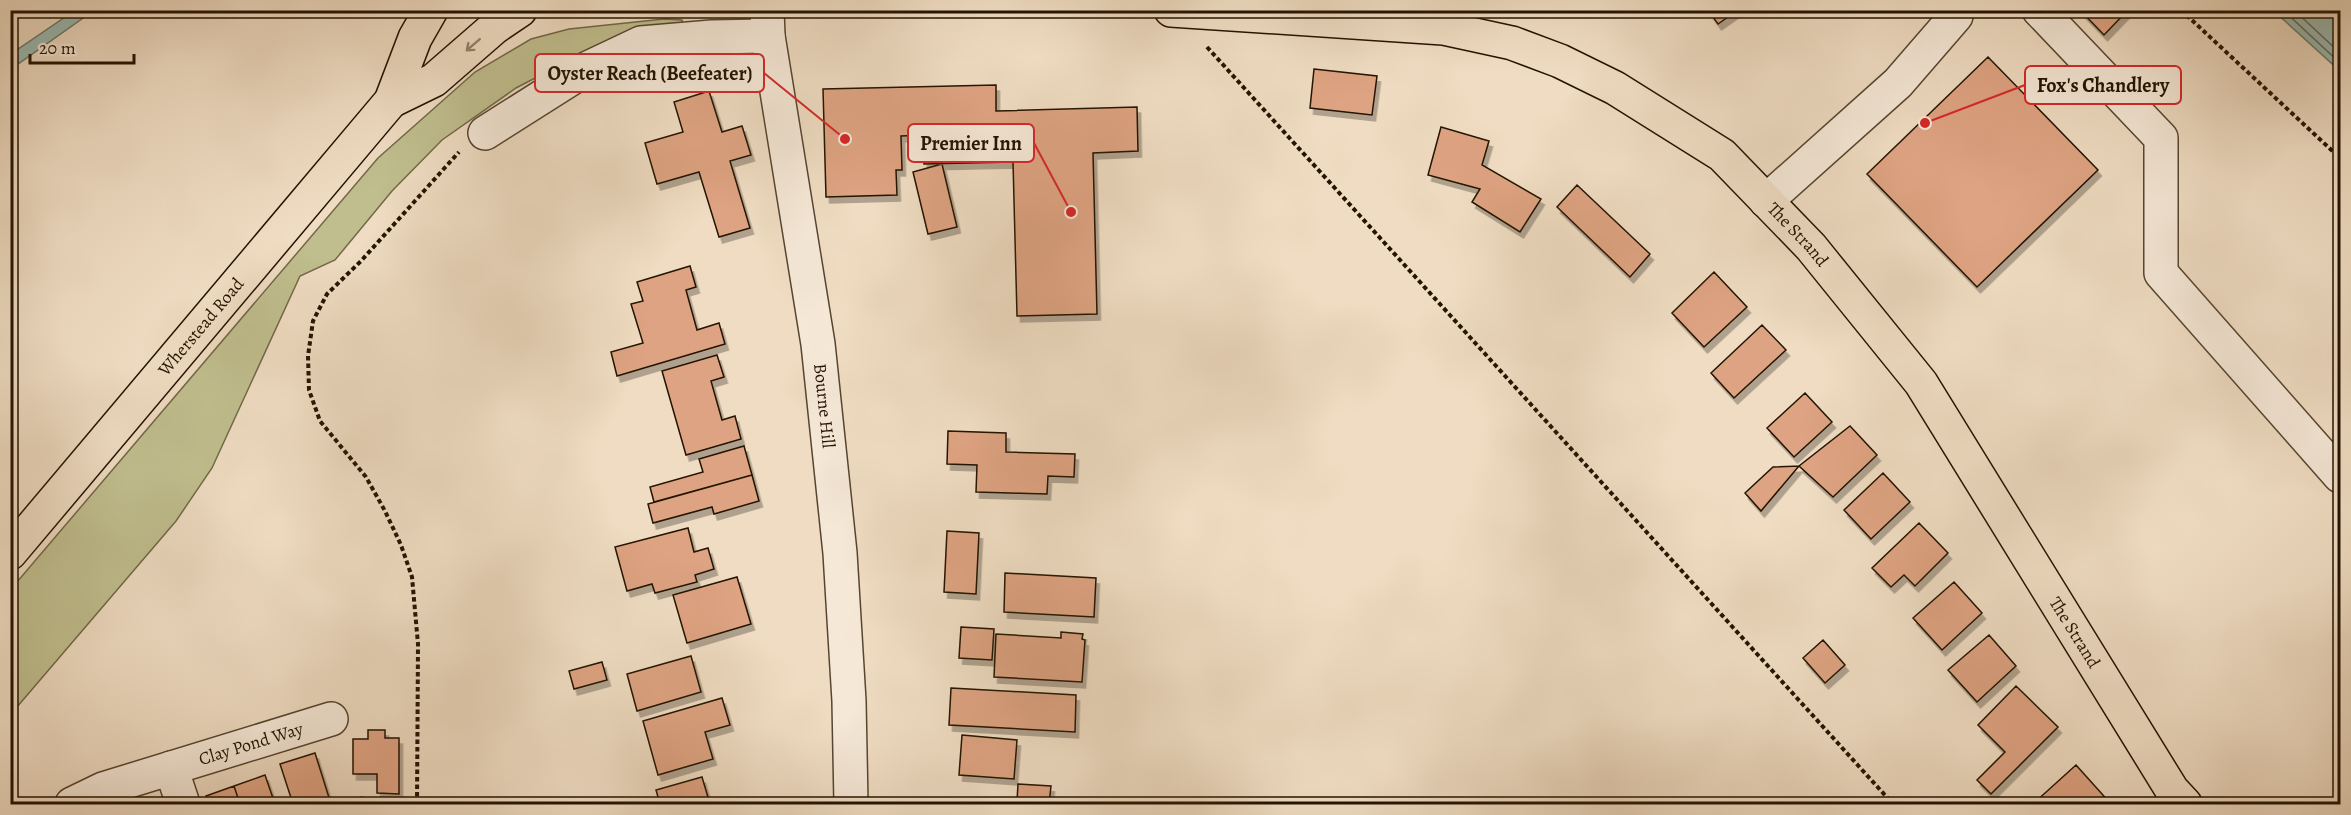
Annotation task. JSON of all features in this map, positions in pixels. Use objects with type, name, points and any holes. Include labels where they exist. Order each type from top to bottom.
[{"type":"main road","points":[[392,101],[415,39],[431,10]]},
{"type":"main road","points":[[392,101],[434,80],[495,27],[520,10]]},
{"type":"main road","name":"The Strand","points":[[1173,11],[1443,28],[1512,43],[1560,61],[1625,94],[1722,155],[1812,248],[1922,383],[2172,790],[2184,804]]},
{"type":"main road","name":"Wherstead Road","points":[[10,553],[392,101]]},
{"type":"street","points":[[1766,201],[1898,83],[1956,16],[1957,10]]},
{"type":"street","points":[[2039,10],[2161,138],[2161,273],[2340,476]]},
{"type":"street","points":[[484,133],[585,69],[641,43],[712,37],[768,23]]},
{"type":"street","name":"Bourne Hill","points":[[768,23],[818,344],[840,553],[849,701],[851,804]]},
{"type":"street","name":"Clay Pond Way","points":[[72,804],[103,789],[332,719]]},
{"type":"street","points":[[171,768],[183,804]]},
{"type":"path","points":[[2181,10],[2340,158]]},
{"type":"path","points":[[1173,11],[1893,804]]},
{"type":"path","points":[[417,804],[418,644],[412,577],[401,545],[366,477],[320,421],[309,390],[308,356],[313,321],[327,294],[391,229],[462,148],[484,133]]},
{"type":"shaded area","points":[[664,19],[682,20],[687,34],[622,47],[562,64],[516,88],[442,140],[392,191],[335,260],[300,276],[212,468],[176,521],[11,714],[11,589],[378,158],[475,72],[531,39],[569,29]]},
{"type":"water","points":[[74,11],[93,11],[11,69],[11,54]]},
{"type":"water","points":[[2274,11],[2340,11],[2340,71]]},
{"type":"building","points":[[1708,10],[1738,10],[1718,24]]},
{"type":"building","points":[[2080,10],[2128,10],[2104,35]]},
{"type":"building","points":[[1988,57],[2098,170],[1977,287],[1867,174]]},
{"type":"building","points":[[1314,69],[1377,76],[1372,115],[1310,108]]},
{"type":"building","points":[[996,85],[996,111],[1137,107],[1138,151],[1093,153],[1097,314],[1017,316],[1013,162],[924,164],[924,135],[901,136],[902,170],[896,170],[897,195],[826,197],[823,89]]},
{"type":"building","points":[[709,91],[722,132],[742,126],[751,155],[730,161],[750,228],[719,237],[699,172],[657,184],[645,143],[683,132],[674,102]]},
{"type":"building","points":[[1441,127],[1489,141],[1482,165],[1541,199],[1520,232],[1472,202],[1480,189],[1428,175]]},
{"type":"building","points":[[942,164],[957,227],[928,234],[913,172]]},
{"type":"building","points":[[1577,185],[1650,254],[1630,277],[1557,207]]},
{"type":"building","points":[[690,266],[696,287],[686,290],[697,330],[719,323],[725,344],[617,376],[611,352],[643,343],[631,304],[643,301],[637,282]]},
{"type":"building","points":[[1714,272],[1747,307],[1704,347],[1672,313]]},
{"type":"building","points":[[1762,325],[1786,350],[1734,398],[1711,373]]},
{"type":"building","points":[[717,355],[724,377],[711,381],[722,420],[735,416],[741,439],[686,455],[662,371]]},
{"type":"building","points":[[1805,393],[1832,422],[1794,457],[1767,428]]},
{"type":"building","points":[[1850,426],[1877,455],[1833,497],[1799,466]]},
{"type":"building","points":[[948,431],[1006,433],[1006,452],[1075,454],[1074,477],[1048,476],[1047,494],[976,492],[977,465],[947,464]]},
{"type":"building","points":[[744,446],[752,475],[654,502],[650,487],[703,472],[699,459]]},
{"type":"building","points":[[1799,466],[1761,511],[1745,493],[1773,467]]},
{"type":"building","points":[[1883,473],[1910,502],[1871,539],[1844,510]]},
{"type":"building","points":[[752,475],[759,501],[714,514],[712,507],[653,523],[648,504]]},
{"type":"building","points":[[1919,523],[1948,553],[1915,586],[1904,575],[1891,587],[1872,568]]},
{"type":"building","points":[[688,528],[694,552],[708,548],[714,569],[695,575],[697,582],[655,593],[652,584],[627,591],[615,547]]},
{"type":"building","points":[[947,531],[979,533],[976,594],[944,592]]},
{"type":"building","points":[[1005,573],[1096,578],[1094,617],[1004,612]]},
{"type":"building","points":[[737,577],[751,624],[687,643],[673,595]]},
{"type":"building","points":[[1954,582],[1982,613],[1942,650],[1913,618]]},
{"type":"building","points":[[961,627],[994,629],[992,660],[959,658]]},
{"type":"building","points":[[1061,632],[1083,634],[1082,639],[1085,640],[1082,682],[994,677],[996,634],[1061,638]]},
{"type":"building","points":[[1989,635],[2016,666],[1977,702],[1948,670]]},
{"type":"building","points":[[1823,640],[1845,665],[1825,683],[1803,658]]},
{"type":"building","points":[[691,656],[701,692],[637,711],[627,674]]},
{"type":"building","points":[[602,662],[607,680],[574,689],[569,671]]},
{"type":"building","points":[[2016,686],[2058,727],[1991,794],[1977,780],[2005,752],[1978,725]]},
{"type":"building","points":[[951,688],[1076,695],[1075,732],[949,725]]},
{"type":"building","points":[[722,698],[730,725],[705,732],[713,759],[658,775],[643,721]]},
{"type":"building","points":[[368,730],[385,730],[385,738],[399,738],[399,794],[377,793],[377,774],[353,774],[353,739],[368,739]]},
{"type":"building","points":[[962,735],[1017,740],[1014,779],[959,775]]},
{"type":"building","points":[[315,753],[331,804],[293,804],[280,764]]},
{"type":"building","points":[[2076,765],[2111,804],[2034,803]]},
{"type":"building","points":[[265,775],[275,804],[240,804],[234,786]]},
{"type":"building","points":[[702,777],[710,804],[660,804],[656,790]]},
{"type":"building","points":[[1018,784],[1051,786],[1049,804],[1017,801]]},
{"type":"building","points":[[234,786],[240,804],[209,804],[206,796]]},
{"type":"building","points":[[362,797],[365,804],[347,803]]},
{"type":"place","name":"Fox's Chandlery","points":[[1925,123]]},
{"type":"place","name":"Oyster Reach (Beefeater)","points":[[845,139]]},
{"type":"place","name":"Premier Inn","points":[[1071,212]]}]
